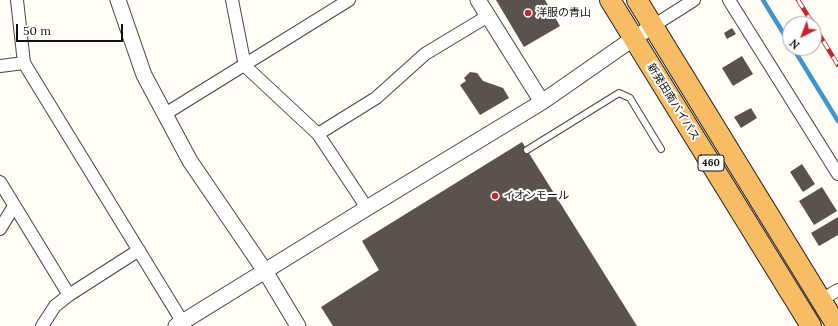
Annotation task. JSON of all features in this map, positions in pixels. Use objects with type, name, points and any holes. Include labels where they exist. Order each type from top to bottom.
[{"type":"highway","name":"新発田南バイパス","points":[[610,0],[811,326]]},
{"type":"highway","name":"新発田南バイパス","points":[[637,0],[837,326]]},
{"type":"street","points":[[17,0],[24,63],[139,250],[181,325],[265,271],[542,102],[634,38],[694,0]]},
{"type":"street","points":[[118,0],[144,75],[190,161],[265,271],[298,326]]},
{"type":"street","points":[[232,0],[245,65],[318,134],[367,208]]},
{"type":"street","points":[[165,114],[349,0]]},
{"type":"street","points":[[478,0],[542,102]]},
{"type":"street","points":[[730,0],[838,174]]},
{"type":"street","points":[[318,134],[376,98],[425,54],[488,16]]},
{"type":"street","points":[[0,66],[24,63]]},
{"type":"street","points":[[0,182],[68,294]]},
{"type":"street","points":[[0,229],[14,206]]},
{"type":"street","points":[[42,326],[55,306],[68,294],[139,250]]},
{"type":"street","points":[[822,300],[838,290]]},
{"type":"lane","points":[[527,150],[618,93],[630,98],[660,149]]},
{"type":"building","name":"洋服の青山","points":[[496,0],[545,0],[560,26],[524,47]]},
{"type":"building","points":[[732,28],[736,34],[727,39],[724,33]]},
{"type":"building","points":[[742,56],[753,74],[733,86],[722,68]]},
{"type":"building","points":[[470,72],[477,73],[483,81],[503,88],[509,98],[480,115],[460,85],[466,81],[464,78]]},
{"type":"building","points":[[751,108],[757,118],[741,128],[734,117]]},
{"type":"building","name":"イオンモール","points":[[522,142],[637,326],[333,326],[321,307],[379,270],[362,241]]},
{"type":"building","points":[[802,164],[815,184],[803,192],[790,172]]},
{"type":"building","points":[[822,187],[837,211],[814,225],[799,201]]},
{"type":"building","points":[[838,217],[838,235],[819,246],[811,233]]},
{"type":"waterway","points":[[763,0],[782,31]]},
{"type":"waterway","points":[[798,56],[838,121]]},
{"type":"railway","points":[[798,0],[808,16]]},
{"type":"railway","points":[[822,39],[838,65]]},
{"type":"place","name":"洋服の青山","points":[[528,13]]},
{"type":"place","name":"イオンモール","points":[[495,196]]}]
